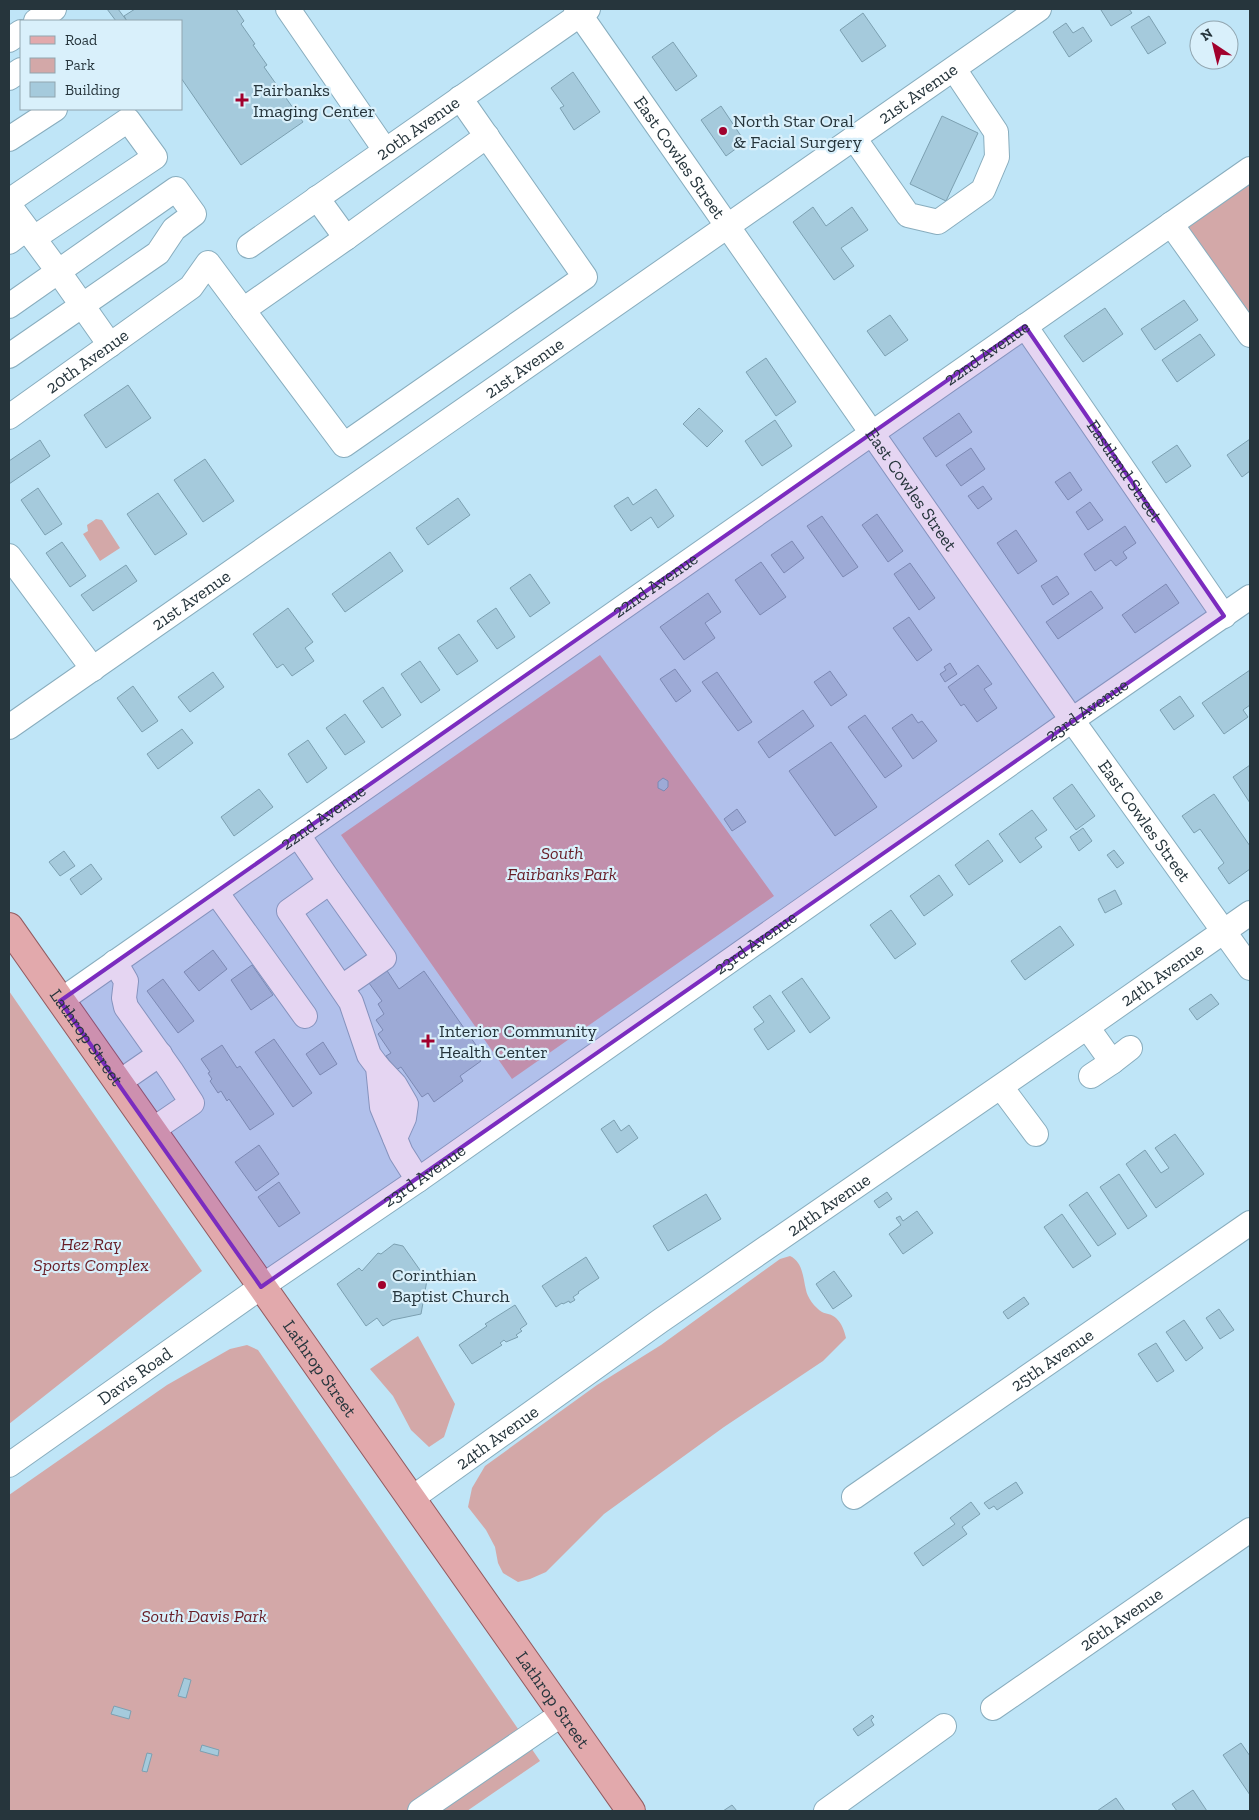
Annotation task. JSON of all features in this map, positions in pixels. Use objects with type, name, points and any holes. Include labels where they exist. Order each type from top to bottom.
[{"type":"main road","name":"Lathrop Street","points":[[9,928],[631,1811]]},
{"type":"street","points":[[38,20],[54,9]]},
{"type":"street","points":[[288,9],[386,150]]},
{"type":"street","name":"21st Avenue","points":[[9,727],[1039,9]]},
{"type":"street","name":"20th Avenue","points":[[249,246],[581,11]]},
{"type":"street","name":"East Cowles Street","points":[[581,11],[727,225],[1072,720],[1250,968]]},
{"type":"street","points":[[9,40],[20,33]]},
{"type":"street","points":[[854,138],[908,215],[938,222],[983,190],[997,157],[996,132],[954,69]]},
{"type":"street","points":[[9,78],[20,71]]},
{"type":"street","points":[[460,98],[487,136],[585,276],[344,445],[243,310],[487,136]]},
{"type":"street","points":[[9,139],[53,110]]},
{"type":"street","points":[[9,201],[128,120],[155,157],[23,237]]},
{"type":"street","name":"22nd Avenue","points":[[60,1000],[1250,169]]},
{"type":"street","points":[[9,306],[176,189],[194,214],[174,229],[158,253],[9,356]]},
{"type":"street","points":[[317,198],[346,238]]},
{"type":"street","points":[[9,206],[23,237],[58,271],[110,345]]},
{"type":"street","points":[[1171,224],[1250,335]]},
{"type":"street","name":"20th Avenue","points":[[9,417],[191,287],[208,263],[243,310]]},
{"type":"street","name":"Eastland Street","points":[[1025,326],[1224,616]]},
{"type":"street","points":[[9,556],[93,669]]},
{"type":"street","name":"23rd Avenue","points":[[261,1287],[418,1180],[1250,597]]},
{"type":"street","points":[[298,835],[384,958],[342,987]]},
{"type":"street","points":[[330,882],[289,911],[351,1002],[369,1054],[378,1067],[382,1107],[401,1153],[418,1180]]},
{"type":"street","points":[[216,892],[305,1016]]},
{"type":"street","name":"24th Avenue","points":[[410,1499],[660,1321],[1087,1028],[1250,913]]},
{"type":"street","points":[[115,962],[126,981],[124,998],[126,1007],[192,1103],[151,1131]]},
{"type":"street","points":[[1087,1028],[1121,1055],[1091,1076]]},
{"type":"street","points":[[118,1084],[160,1054]]},
{"type":"street","points":[[1001,1087],[1036,1134]]},
{"type":"street","name":"25th Avenue","points":[[854,1496],[1250,1223]]},
{"type":"street","name":"Davis Road","points":[[9,1465],[261,1287]]},
{"type":"street","name":"26th Avenue","points":[[993,1708],[1250,1530]]},
{"type":"street","points":[[420,1811],[562,1714]]},
{"type":"street","points":[[826,1811],[944,1726]]},
{"type":"highlighted area","points":[[1025,326],[1224,616],[261,1287],[60,1001]]},
{"type":"green space","points":[[1250,169],[1250,335],[1171,224]]},
{"type":"green space","points":[[96,519],[102,520],[120,548],[100,561],[83,534],[88,531],[87,525]]},
{"type":"green space","name":"South Fairbanks Park","points":[[600,655],[774,896],[512,1079],[341,835]]},
{"type":"green space","name":"Hez Ray Sports Complex","points":[[9,991],[202,1271],[9,1424]]},
{"type":"green space","points":[[790,1256],[800,1266],[807,1293],[812,1302],[822,1312],[836,1318],[843,1327],[846,1338],[823,1361],[724,1427],[604,1514],[546,1572],[518,1582],[503,1573],[498,1563],[495,1547],[486,1530],[468,1507],[472,1488],[485,1466],[597,1385],[661,1345],[780,1259]]},
{"type":"green space","points":[[418,1336],[455,1404],[444,1437],[429,1447],[411,1430],[393,1396],[370,1369]]},
{"type":"green space","name":"South Davis Park","points":[[247,1345],[258,1350],[540,1761],[467,1811],[9,1811],[9,1495],[167,1385],[230,1349]]},
{"type":"building","points":[[107,9],[118,9],[126,20],[115,20]]},
{"type":"building","name":"Fairbanks Imaging Center","points":[[135,9],[236,9],[244,21],[241,24],[267,65],[264,67],[303,122],[241,165],[182,79],[182,20],[126,20],[124,16]]},
{"type":"building","points":[[1129,9],[1132,13],[1111,26],[1101,10]]},
{"type":"building","points":[[863,13],[886,46],[862,62],[840,30]]},
{"type":"building","points":[[1149,16],[1166,43],[1148,54],[1131,27]]},
{"type":"building","points":[[1066,23],[1073,33],[1083,27],[1092,41],[1069,57],[1053,32]]},
{"type":"building","points":[[673,42],[697,76],[676,91],[652,57]]},
{"type":"building","points":[[573,72],[600,112],[574,130],[560,108],[564,106],[551,88]]},
{"type":"building","name":"North Star Oral & Facial Surgery","points":[[721,106],[745,142],[726,156],[701,120]]},
{"type":"building","points":[[942,116],[978,133],[946,201],[910,184]]},
{"type":"building","points":[[813,207],[826,226],[852,207],[868,230],[841,248],[854,266],[834,280],[793,222]]},
{"type":"building","points":[[1184,300],[1198,320],[1155,350],[1141,329]]},
{"type":"building","points":[[1105,308],[1123,334],[1083,362],[1064,336]]},
{"type":"building","points":[[890,315],[908,340],[885,356],[867,331]]},
{"type":"building","points":[[1200,334],[1215,355],[1177,382],[1162,360]]},
{"type":"building","points":[[766,358],[796,402],[776,416],[746,372]]},
{"type":"building","points":[[128,385],[151,418],[106,448],[84,415]]},
{"type":"building","points":[[699,408],[723,431],[707,447],[683,424]]},
{"type":"building","points":[[959,413],[972,432],[936,457],[923,438]]},
{"type":"building","points":[[775,420],[792,446],[762,466],[745,441]]},
{"type":"building","points":[[1250,439],[1250,471],[1242,477],[1227,455]]},
{"type":"building","points":[[40,440],[50,456],[9,484],[9,461]]},
{"type":"building","points":[[1177,445],[1191,466],[1166,483],[1152,462]]},
{"type":"building","points":[[971,448],[985,469],[961,486],[946,465]]},
{"type":"building","points":[[205,459],[234,501],[203,522],[174,480]]},
{"type":"building","points":[[1070,472],[1082,490],[1068,500],[1055,482]]},
{"type":"building","points":[[983,486],[992,499],[978,509],[968,496]]},
{"type":"building","points":[[38,488],[62,524],[45,535],[21,500]]},
{"type":"building","points":[[656,489],[674,516],[658,528],[651,517],[631,531],[614,506],[628,497],[633,505]]},
{"type":"building","points":[[158,493],[187,534],[155,555],[127,514]]},
{"type":"building","points":[[458,498],[470,515],[428,545],[416,528]]},
{"type":"building","points":[[1090,502],[1103,520],[1088,530],[1076,512]]},
{"type":"building","points":[[877,514],[903,551],[888,562],[862,525]]},
{"type":"building","points":[[822,516],[858,567],[843,577],[807,526]]},
{"type":"building","points":[[1125,526],[1136,543],[1123,552],[1127,558],[1116,566],[1111,560],[1095,571],[1084,554]]},
{"type":"building","points":[[1016,530],[1037,561],[1018,574],[997,543]]},
{"type":"building","points":[[792,541],[804,558],[784,573],[771,555]]},
{"type":"building","points":[[62,542],[86,576],[70,587],[46,553]]},
{"type":"building","points":[[390,552],[403,571],[345,612],[332,594]]},
{"type":"building","points":[[761,562],[786,597],[760,615],[735,580]]},
{"type":"building","points":[[910,563],[935,598],[919,610],[894,574]]},
{"type":"building","points":[[126,565],[137,581],[93,611],[81,595]]},
{"type":"building","points":[[530,574],[550,603],[530,617],[510,588]]},
{"type":"building","points":[[1057,576],[1069,594],[1053,605],[1041,586]]},
{"type":"building","points":[[1166,584],[1179,603],[1135,633],[1122,615]]},
{"type":"building","points":[[1091,591],[1103,608],[1058,639],[1046,622]]},
{"type":"building","points":[[708,593],[721,612],[705,623],[715,638],[684,660],[660,627]]},
{"type":"building","points":[[288,608],[313,642],[305,648],[314,661],[292,676],[283,664],[277,668],[253,634]]},
{"type":"building","points":[[496,608],[515,637],[497,649],[477,621]]},
{"type":"building","points":[[909,617],[932,650],[917,661],[893,628]]},
{"type":"building","points":[[459,634],[478,661],[457,675],[438,648]]},
{"type":"building","points":[[420,661],[440,690],[421,703],[401,674]]},
{"type":"building","points":[[950,663],[957,674],[945,682],[940,674],[946,670],[944,667]]},
{"type":"building","points":[[978,665],[992,684],[984,689],[997,708],[977,722],[964,704],[961,706],[948,687]]},
{"type":"building","points":[[675,669],[691,691],[676,702],[660,679]]},
{"type":"building","points":[[1250,670],[1250,705],[1243,710],[1248,717],[1224,734],[1202,703]]},
{"type":"building","points":[[830,671],[847,695],[831,706],[814,682]]},
{"type":"building","points":[[213,672],[224,687],[190,712],[178,697]]},
{"type":"building","points":[[717,672],[752,722],[738,731],[702,682]]},
{"type":"building","points":[[133,686],[158,721],[142,732],[117,698]]},
{"type":"building","points":[[383,687],[401,715],[382,728],[363,701]]},
{"type":"building","points":[[1180,696],[1194,716],[1174,730],[1160,710]]},
{"type":"building","points":[[803,710],[814,726],[769,758],[758,742]]},
{"type":"building","points":[[345,714],[365,742],[345,755],[326,728]]},
{"type":"building","points":[[912,714],[918,723],[922,721],[937,741],[913,759],[892,728]]},
{"type":"building","points":[[865,715],[902,766],[885,778],[848,727]]},
{"type":"building","points":[[182,729],[193,743],[158,769],[147,754]]},
{"type":"building","points":[[308,740],[327,768],[307,783],[288,754]]},
{"type":"building","points":[[831,742],[877,807],[835,836],[789,771]]},
{"type":"building","points":[[1250,765],[1250,803],[1233,777]]},
{"type":"building","points":[[663,778],[668,781],[668,787],[664,791],[658,788],[658,782]]},
{"type":"building","points":[[1072,784],[1095,816],[1076,830],[1053,798]]},
{"type":"building","points":[[259,789],[273,807],[234,836],[221,817]]},
{"type":"building","points":[[1214,794],[1250,846],[1250,869],[1229,884],[1218,868],[1224,863],[1200,829],[1194,833],[1182,816]]},
{"type":"building","points":[[737,809],[746,822],[732,831],[724,819]]},
{"type":"building","points":[[1032,810],[1047,830],[1035,838],[1042,847],[1020,863],[999,834]]},
{"type":"building","points":[[1083,828],[1092,841],[1079,851],[1070,837]]},
{"type":"building","points":[[988,840],[1003,861],[969,885],[955,865]]},
{"type":"building","points":[[1114,850],[1124,863],[1117,868],[1107,855]]},
{"type":"building","points":[[64,851],[75,866],[60,876],[49,862]]},
{"type":"building","points":[[91,864],[102,879],[81,895],[70,879]]},
{"type":"building","points":[[939,875],[953,895],[924,916],[910,896]]},
{"type":"building","points":[[1115,890],[1122,904],[1105,913],[1098,899]]},
{"type":"building","points":[[891,910],[916,944],[895,959],[870,925]]},
{"type":"building","points":[[1060,926],[1074,945],[1025,980],[1011,961]]},
{"type":"building","points":[[213,950],[227,969],[199,991],[184,972]]},
{"type":"building","points":[[252,965],[273,995],[251,1010],[231,980]]},
{"type":"building","name":"Interior Community Health Center","points":[[384,966],[399,989],[424,971],[478,1048],[474,1051],[481,1061],[460,1076],[463,1081],[434,1102],[428,1093],[422,1097],[401,1067],[396,1070],[386,1056],[391,1053],[378,1034],[383,1030],[376,1020],[384,1014],[378,1004],[382,1001],[369,983],[376,979],[373,974]]},
{"type":"building","points":[[802,978],[830,1018],[810,1033],[782,992]]},
{"type":"building","points":[[163,979],[194,1021],[178,1033],[147,991]]},
{"type":"building","points":[[1211,994],[1219,1004],[1197,1020],[1189,1009]]},
{"type":"building","points":[[770,995],[795,1031],[768,1050],[754,1029],[764,1022],[753,1007]]},
{"type":"building","points":[[274,1039],[312,1093],[293,1107],[255,1052]]},
{"type":"building","points":[[323,1042],[337,1064],[320,1075],[306,1054]]},
{"type":"building","points":[[222,1045],[237,1068],[240,1066],[274,1114],[250,1130],[229,1099],[227,1101],[221,1091],[218,1093],[210,1081],[212,1079],[208,1073],[210,1072],[201,1059]]},
{"type":"building","points":[[614,1120],[621,1131],[629,1125],[638,1138],[617,1153],[601,1129]]},
{"type":"building","points":[[1175,1134],[1204,1174],[1156,1208],[1126,1164],[1145,1150],[1161,1173],[1169,1168],[1155,1148]]},
{"type":"building","points":[[259,1145],[279,1174],[256,1191],[235,1162]]},
{"type":"building","points":[[1119,1174],[1147,1216],[1128,1229],[1100,1187]]},
{"type":"building","points":[[279,1182],[300,1213],[279,1227],[258,1197]]},
{"type":"building","points":[[887,1192],[892,1199],[879,1208],[874,1201]]},
{"type":"building","points":[[1087,1192],[1116,1234],[1098,1246],[1069,1205]]},
{"type":"building","points":[[706,1194],[721,1219],[668,1251],[653,1226]]},
{"type":"building","points":[[917,1211],[933,1233],[903,1254],[889,1234],[901,1225],[896,1218],[900,1216],[903,1221]]},
{"type":"building","points":[[1062,1214],[1091,1256],[1073,1268],[1044,1227]]},
{"type":"building","name":"Corinthian Baptist Church","points":[[394,1244],[403,1246],[427,1280],[421,1314],[392,1320],[383,1326],[377,1318],[366,1326],[337,1284],[359,1268],[362,1271],[378,1253],[381,1254]]},
{"type":"building","points":[[586,1257],[599,1278],[578,1292],[573,1297],[575,1300],[570,1303],[569,1301],[562,1303],[556,1307],[542,1286]]},
{"type":"building","points":[[834,1271],[852,1296],[833,1309],[816,1284]]},
{"type":"building","points":[[1024,1297],[1029,1304],[1008,1319],[1003,1312]]},
{"type":"building","points":[[515,1305],[527,1324],[520,1329],[522,1331],[516,1335],[518,1337],[506,1342],[504,1340],[500,1343],[502,1345],[472,1364],[459,1345],[487,1326],[485,1324]]},
{"type":"building","points":[[1219,1309],[1234,1330],[1220,1339],[1206,1318]]},
{"type":"building","points":[[1184,1320],[1203,1348],[1186,1361],[1166,1332]]},
{"type":"building","points":[[1156,1343],[1174,1371],[1157,1382],[1138,1354]]},
{"type":"building","points":[[1016,1482],[1023,1493],[997,1510],[994,1506],[989,1509],[984,1503]]},
{"type":"building","points":[[971,1502],[980,1514],[962,1527],[967,1534],[923,1566],[914,1553],[955,1524],[950,1518]]},
{"type":"building","points":[[184,1678],[191,1680],[186,1698],[178,1696]]},
{"type":"building","points":[[114,1706],[131,1711],[129,1719],[111,1714]]},
{"type":"building","points":[[872,1715],[874,1717],[871,1720],[874,1725],[858,1736],[853,1729]]},
{"type":"building","points":[[1241,1743],[1250,1756],[1250,1795],[1223,1755]]},
{"type":"building","points":[[202,1745],[219,1750],[218,1756],[200,1751]]},
{"type":"building","points":[[147,1753],[152,1754],[147,1772],[142,1771]]},
{"type":"building","points":[[1193,1790],[1207,1811],[1177,1811],[1172,1804]]},
{"type":"building","points":[[1116,1798],[1125,1811],[1097,1811]]},
{"type":"building","points":[[732,1805],[737,1811],[723,1811]]},
{"type":"place","name":"Fairbanks Imaging Center","points":[[242,100]]},
{"type":"place","name":"North Star Oral & Facial Surgery","points":[[723,131]]},
{"type":"place","name":"Interior Community Health Center","points":[[428,1041]]},
{"type":"place","name":"Corinthian Baptist Church","points":[[382,1285]]}]
